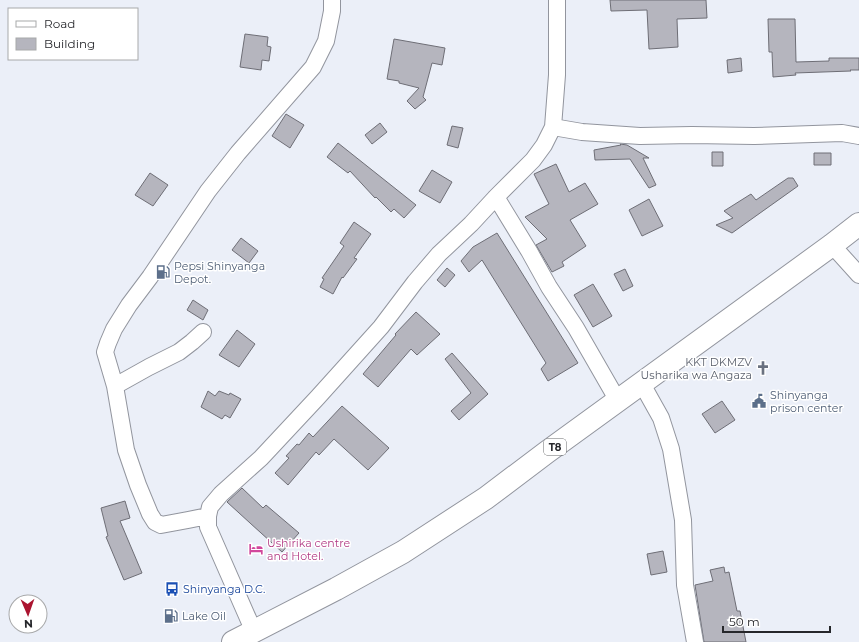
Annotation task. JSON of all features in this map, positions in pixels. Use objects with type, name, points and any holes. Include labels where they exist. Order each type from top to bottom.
[{"type":"highway","name":"T8","points":[[233,642],[336,589],[403,552],[486,498],[859,224]]},
{"type":"street","points":[[208,516],[161,525],[155,522],[150,514],[128,458],[115,386],[105,352],[114,329],[129,305],[150,277],[208,191],[238,153],[314,67],[326,41],[332,11],[332,0]]},
{"type":"street","points":[[254,632],[211,536],[208,527],[210,507],[261,458],[318,397],[381,327],[415,282],[439,254],[472,224],[496,197],[533,160],[544,145],[553,127],[557,75],[557,0]]},
{"type":"street","points":[[553,127],[582,132],[640,136],[842,134],[859,136]]},
{"type":"street","points":[[496,197],[576,328],[618,401]]},
{"type":"street","points":[[832,245],[859,275]]},
{"type":"street","points":[[115,386],[179,352],[203,332]]},
{"type":"street","points":[[642,384],[661,418],[671,449],[683,520],[685,585],[695,642]]},
{"type":"building","points":[[610,0],[706,0],[707,18],[677,19],[678,47],[649,49],[647,10],[611,11]]},
{"type":"building","points":[[768,19],[795,19],[796,62],[829,61],[829,58],[859,58],[859,70],[795,73],[796,75],[773,77],[772,52],[769,52]]},
{"type":"building","points":[[245,34],[268,37],[267,46],[271,47],[269,61],[262,60],[261,70],[240,67]]},
{"type":"building","points":[[394,39],[445,48],[442,65],[432,63],[423,97],[426,100],[415,109],[407,101],[419,88],[399,83],[399,81],[387,79]]},
{"type":"building","points":[[741,58],[742,71],[728,73],[727,60]]},
{"type":"building","points":[[286,114],[304,125],[290,148],[272,136]]},
{"type":"building","points":[[380,123],[387,132],[372,144],[365,135]]},
{"type":"building","points":[[452,126],[463,128],[458,148],[447,145]]},
{"type":"building","points":[[338,143],[416,205],[404,218],[394,209],[391,212],[376,197],[375,198],[350,171],[348,173],[327,157]]},
{"type":"building","points":[[620,144],[627,145],[649,158],[643,158],[656,185],[649,188],[630,159],[595,160],[594,150],[621,145]]},
{"type":"building","points":[[712,152],[723,152],[723,166],[712,166]]},
{"type":"building","points":[[814,153],[831,153],[831,165],[814,165]]},
{"type":"building","points":[[556,164],[569,192],[585,183],[598,204],[570,220],[586,246],[562,262],[564,266],[552,272],[536,245],[547,239],[525,217],[549,204],[534,174]]},
{"type":"building","points":[[432,170],[452,182],[440,203],[419,191]]},
{"type":"building","points":[[150,173],[168,185],[153,206],[135,195]]},
{"type":"building","points":[[788,178],[793,178],[798,186],[732,233],[716,225],[733,218],[724,211],[751,194],[756,200]]},
{"type":"building","points":[[649,199],[663,226],[642,236],[629,210]]},
{"type":"building","points":[[354,222],[371,234],[354,258],[357,259],[343,278],[342,277],[333,294],[320,287],[324,279],[322,278],[344,246],[340,243]]},
{"type":"building","points":[[497,233],[578,363],[548,381],[541,369],[546,363],[482,260],[469,272],[461,261],[473,247]]},
{"type":"building","points":[[241,238],[258,251],[249,263],[232,250]]},
{"type":"building","points":[[447,268],[455,275],[445,287],[437,280]]},
{"type":"building","points":[[625,269],[633,286],[623,291],[614,274]]},
{"type":"building","points":[[593,284],[612,316],[593,327],[574,295]]},
{"type":"building","points":[[193,300],[208,310],[203,320],[187,310]]},
{"type":"building","points":[[416,312],[440,334],[417,355],[411,349],[378,387],[363,374],[396,335],[395,334]]},
{"type":"building","points":[[237,330],[255,344],[239,367],[219,355]]},
{"type":"building","points":[[452,353],[488,394],[459,420],[451,411],[471,393],[445,359]]},
{"type":"building","points":[[208,391],[215,396],[219,391],[229,395],[230,393],[241,399],[230,418],[225,415],[222,419],[201,407]]},
{"type":"building","points":[[722,401],[735,420],[715,433],[702,414]]},
{"type":"building","points":[[342,406],[389,448],[368,470],[334,439],[319,455],[316,452],[288,485],[275,473],[289,458],[286,456],[297,444],[299,445],[309,433],[313,437]]},
{"type":"building","points":[[242,488],[263,508],[266,505],[299,533],[282,552],[227,502]]},
{"type":"building","points":[[125,501],[130,518],[120,521],[142,573],[124,580],[106,537],[108,536],[101,508]]},
{"type":"building","points":[[663,551],[667,572],[651,575],[647,554]]},
{"type":"building","points":[[724,567],[725,573],[729,572],[737,611],[740,611],[746,642],[704,642],[695,585],[713,581],[710,570]]},
{"type":"place","name":"Pepsi Shinyanga Depot.","points":[[163,272]]},
{"type":"place","name":"KKT DKMZV Usharika wa Angaza","points":[[763,368]]},
{"type":"place","name":"Shinyanga prison center","points":[[759,401]]},
{"type":"place","name":"Ushirika centre and Hotel.","points":[[256,549]]},
{"type":"place","name":"Shinyanga D.C.","points":[[172,589]]},
{"type":"place","name":"Lake Oil","points":[[171,616]]}]
